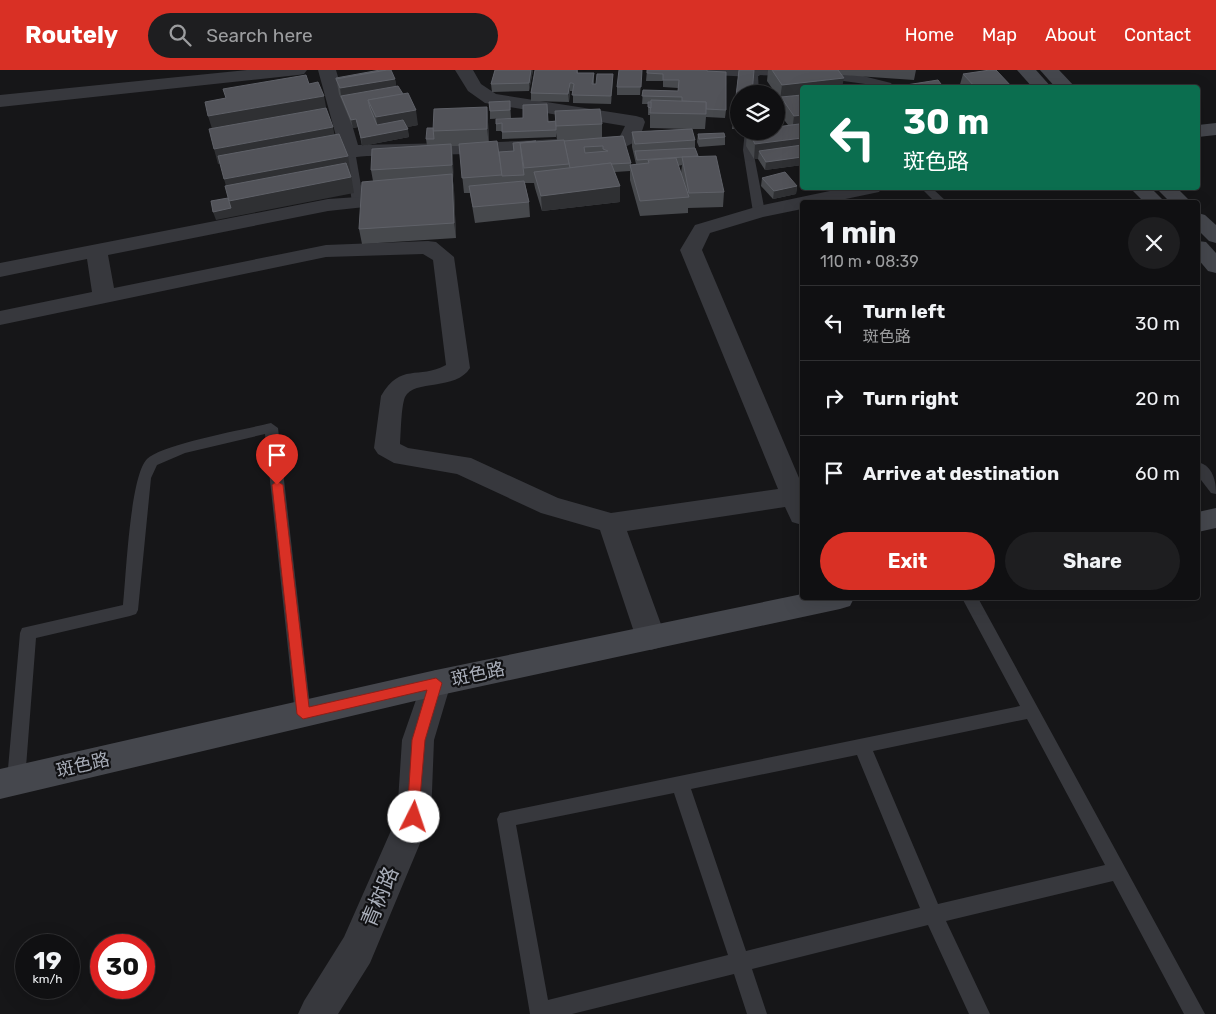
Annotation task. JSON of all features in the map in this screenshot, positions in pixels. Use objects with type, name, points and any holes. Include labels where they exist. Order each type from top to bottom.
[{"type":"street","points":[[0,101],[298,70]]},
{"type":"street","points":[[327,70],[350,151]]},
{"type":"street","points":[[296,160],[350,151],[518,147],[625,141],[632,136],[636,122],[491,99],[474,87],[464,70]]},
{"type":"street","points":[[713,70],[753,72]]},
{"type":"street","points":[[1200,131],[1216,129]]},
{"type":"street","points":[[813,200],[862,190]]},
{"type":"street","points":[[1142,190],[1152,200]]},
{"type":"street","points":[[1168,190],[1180,200]]},
{"type":"street","points":[[0,270],[328,205],[358,202]]},
{"type":"street","points":[[0,318],[326,251],[428,247],[443,257],[458,368],[444,376],[404,383],[393,396],[387,448],[403,456],[462,465],[550,506],[611,523],[799,506],[691,250],[702,229],[759,212],[800,203]]},
{"type":"street","points":[[1200,221],[1216,237]]},
{"type":"street","points":[[1200,249],[1216,266]]},
{"type":"street","points":[[97,250],[104,296]]},
{"type":"street","points":[[1200,522],[1216,518]]},
{"type":"street","points":[[611,523],[651,638]]},
{"type":"street","name":"斑色路","points":[[8,782],[436,683],[829,600]]},
{"type":"street","name":"青树路","points":[[317,1014],[357,950],[414,817],[418,740],[436,683]]},
{"type":"lane","points":[[755,85],[753,72],[798,74]]},
{"type":"lane","points":[[816,75],[863,79],[888,85]]},
{"type":"lane","points":[[785,106],[800,104]]},
{"type":"lane","points":[[751,140],[748,150],[759,212]]},
{"type":"lane","points":[[350,151],[358,202]]},
{"type":"lane","points":[[928,190],[939,200]]},
{"type":"lane","points":[[8,782],[28,633],[130,610],[144,478],[152,462],[181,449],[271,428],[303,714]]},
{"type":"lane","points":[[1200,469],[1216,489]]},
{"type":"lane","points":[[971,600],[1195,1014]]},
{"type":"lane","points":[[1032,711],[506,819],[540,1013],[932,913],[1118,870]]},
{"type":"lane","points":[[862,746],[932,913],[980,1014]]},
{"type":"lane","points":[[680,783],[757,1014]]},
{"type":"building","points":[[387,70],[336,79],[336,78]]},
{"type":"building","points":[[391,70],[395,79],[340,88],[336,79]]},
{"type":"building","points":[[495,70],[531,70],[529,83],[491,84]]},
{"type":"building","points":[[535,70],[577,70],[577,73],[594,73],[592,84],[596,84],[597,74],[613,74],[611,96],[572,95],[574,84],[572,83],[570,83],[568,94],[531,93]]},
{"type":"building","points":[[619,70],[642,70],[641,87],[617,87]]},
{"type":"building","points":[[647,70],[707,70],[726,72],[726,110],[706,109],[706,102],[682,101],[682,97],[642,96],[643,90],[678,91],[679,80],[663,80],[663,74],[647,73]]},
{"type":"building","points":[[739,70],[754,70],[753,85],[737,85]]},
{"type":"building","points":[[772,70],[838,70],[844,78],[782,85]]},
{"type":"building","points":[[996,70],[1010,85],[973,85],[963,74]]},
{"type":"building","points":[[306,75],[309,84],[318,82],[324,96],[208,116],[205,102],[226,98],[223,89]]},
{"type":"building","points":[[938,80],[942,85],[906,85]]},
{"type":"building","points":[[398,86],[403,94],[368,100],[377,125],[403,120],[408,129],[361,138],[356,119],[351,120],[341,96]]},
{"type":"building","points":[[408,93],[416,110],[376,117],[368,100]]},
{"type":"building","points":[[800,95],[800,115],[794,116],[785,103],[785,97]]},
{"type":"building","points":[[651,100],[706,102],[706,114],[650,113]]},
{"type":"building","points":[[510,101],[510,110],[490,111],[489,102]]},
{"type":"building","points":[[648,102],[651,102],[651,108],[648,107]]},
{"type":"building","points":[[547,104],[548,122],[556,121],[556,130],[502,132],[502,123],[496,124],[496,119],[523,118],[523,105]]},
{"type":"building","points":[[487,107],[487,129],[433,131],[434,109]]},
{"type":"building","points":[[326,108],[333,127],[214,149],[209,129]]},
{"type":"building","points":[[600,109],[602,124],[556,126],[555,111]]},
{"type":"building","points":[[799,124],[800,126],[800,138],[755,144],[753,140],[785,140],[785,126]]},
{"type":"building","points":[[427,128],[433,128],[434,139],[426,139]]},
{"type":"building","points":[[692,129],[695,140],[635,144],[632,132]]},
{"type":"building","points":[[724,133],[725,137],[699,139],[698,134]]},
{"type":"building","points":[[339,134],[348,156],[224,179],[218,156]]},
{"type":"building","points":[[623,136],[631,163],[611,163],[570,168],[564,141]],"holes":[[[603,146],[603,149],[608,151],[585,153],[584,147]]]},
{"type":"building","points":[[564,140],[569,164],[524,168],[520,143]]},
{"type":"building","points":[[497,141],[502,175],[462,178],[459,144]]},
{"type":"building","points":[[536,141],[520,143],[524,175],[502,176],[499,152],[514,151],[513,143]]},
{"type":"building","points":[[451,144],[452,165],[371,170],[372,149]]},
{"type":"building","points":[[800,145],[800,157],[766,162],[759,151]]},
{"type":"building","points":[[695,148],[698,156],[637,160],[635,151]]},
{"type":"building","points":[[716,156],[724,192],[689,193],[682,157]]},
{"type":"building","points":[[676,158],[689,197],[640,201],[630,165],[649,163],[648,160]]},
{"type":"building","points":[[346,163],[351,177],[229,201],[225,186]]},
{"type":"building","points":[[611,163],[620,186],[541,196],[534,172]]},
{"type":"building","points":[[785,172],[797,186],[774,191],[762,178]]},
{"type":"building","points":[[452,174],[454,223],[359,229],[362,182]]},
{"type":"building","points":[[524,181],[529,202],[473,207],[469,186]]},
{"type":"building","points":[[228,198],[231,208],[213,212],[211,201]]},
{"type":"route","points":[[277,485],[303,714],[436,683],[418,740],[414,817]]}]
